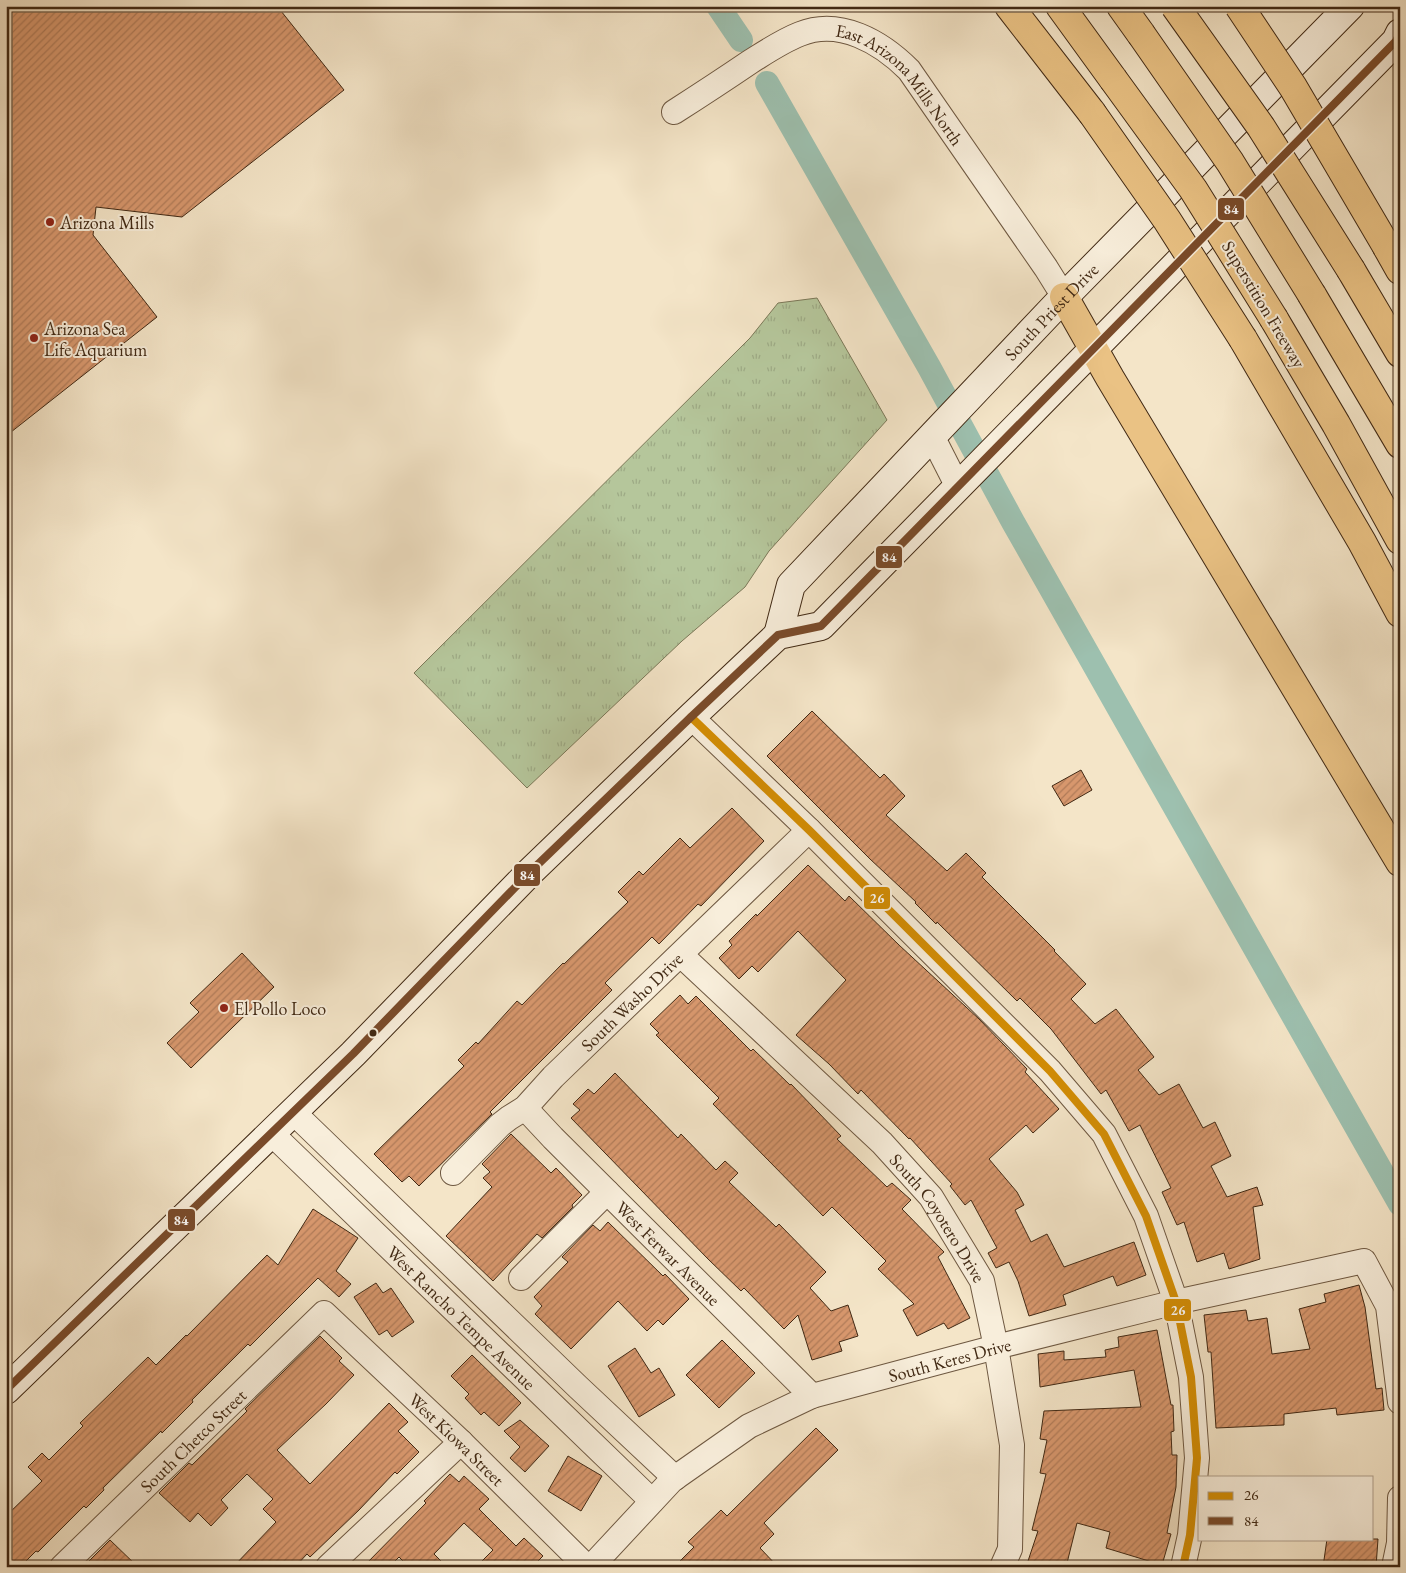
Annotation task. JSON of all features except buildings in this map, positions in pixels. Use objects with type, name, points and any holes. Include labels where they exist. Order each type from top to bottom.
[{"type":"highway","points":[[1009,6],[1092,113],[1167,220],[1243,339],[1362,542],[1400,613]]},
{"type":"highway","name":"Superstition Freeway","points":[[1060,6],[1193,189],[1274,319],[1341,432],[1400,540]]},
{"type":"highway","points":[[1067,6],[1113,78]]},
{"type":"highway","points":[[1121,6],[1230,162],[1312,295],[1400,444]]},
{"type":"highway","points":[[1175,6],[1261,127],[1351,270],[1400,353]]},
{"type":"highway","points":[[1239,6],[1293,86],[1393,258]]},
{"type":"highway","points":[[1064,296],[1093,349],[1400,862]]},
{"type":"main road","name":"South Priest Drive","points":[[778,636],[791,585],[1064,296],[1350,6]]},
{"type":"main road","points":[[6,1390],[353,1054],[532,871],[691,717],[778,636],[821,626],[1396,41],[1400,34]]},
{"type":"street","name":"East Arizona Mills North","points":[[674,112],[773,48],[802,33],[835,30],[856,34],[895,55],[909,70],[1064,296]]},
{"type":"street","points":[[934,433],[962,483]]},
{"type":"street","points":[[691,717],[809,830],[1050,1071],[1104,1134],[1146,1216],[1176,1302],[1191,1377],[1197,1458],[1190,1535],[1183,1567]]},
{"type":"street","name":"South Washo Drive","points":[[453,1173],[500,1125],[525,1108],[553,1077],[809,830]]},
{"type":"street","name":"South Coyotero Drive","points":[[680,956],[882,1143],[931,1197],[982,1281],[996,1347],[1012,1445],[1010,1549],[1002,1567]]},
{"type":"street","name":"West Ferwar Avenue","points":[[525,1108],[812,1396]]},
{"type":"street","name":"West Rancho Tempe Avenue","points":[[293,1112],[675,1478]]},
{"type":"street","name":"West Rancho Tempe Avenue","points":[[271,1133],[652,1501]]},
{"type":"street","points":[[521,1278],[607,1192]]},
{"type":"street","points":[[367,1227],[388,1204]]},
{"type":"street","name":"South Keres Drive","points":[[591,1567],[675,1478],[749,1426],[812,1396],[1176,1302],[1364,1260],[1388,1306],[1400,1402]]},
{"type":"street","points":[[463,1320],[485,1298]]},
{"type":"street","name":"West Kiowa Street","points":[[324,1313],[461,1442],[587,1567]]},
{"type":"street","name":"South Chetco Street","points":[[62,1567],[324,1313]]},
{"type":"street","points":[[556,1409],[578,1387]]},
{"type":"street","points":[[328,1567],[461,1442]]},
{"type":"street","points":[[1394,1567],[1399,1543],[1400,1498]]},
{"type":"green space","points":[[817,298],[887,420],[769,551],[745,587],[682,641],[527,788],[414,673],[750,338],[778,303]]},
{"type":"waterway","points":[[718,6],[741,40]]},
{"type":"waterway","points":[[767,83],[929,367],[1013,522],[1400,1204]]},
{"type":"transit line","name":"84","points":[[6,1390],[353,1054],[531,871],[778,635],[821,626],[1396,41],[1400,33]]},
{"type":"transit line","name":"26","points":[[691,717],[809,830],[1050,1071],[1104,1134],[1146,1216],[1176,1302],[1191,1377],[1197,1458],[1190,1535],[1183,1567]]},
{"type":"place","name":"Arizona Mills","points":[[50,222]]},
{"type":"place","name":"Arizona Sea Life Aquarium","points":[[34,338]]},
{"type":"place","name":"El Pollo Loco","points":[[224,1008]]}]
